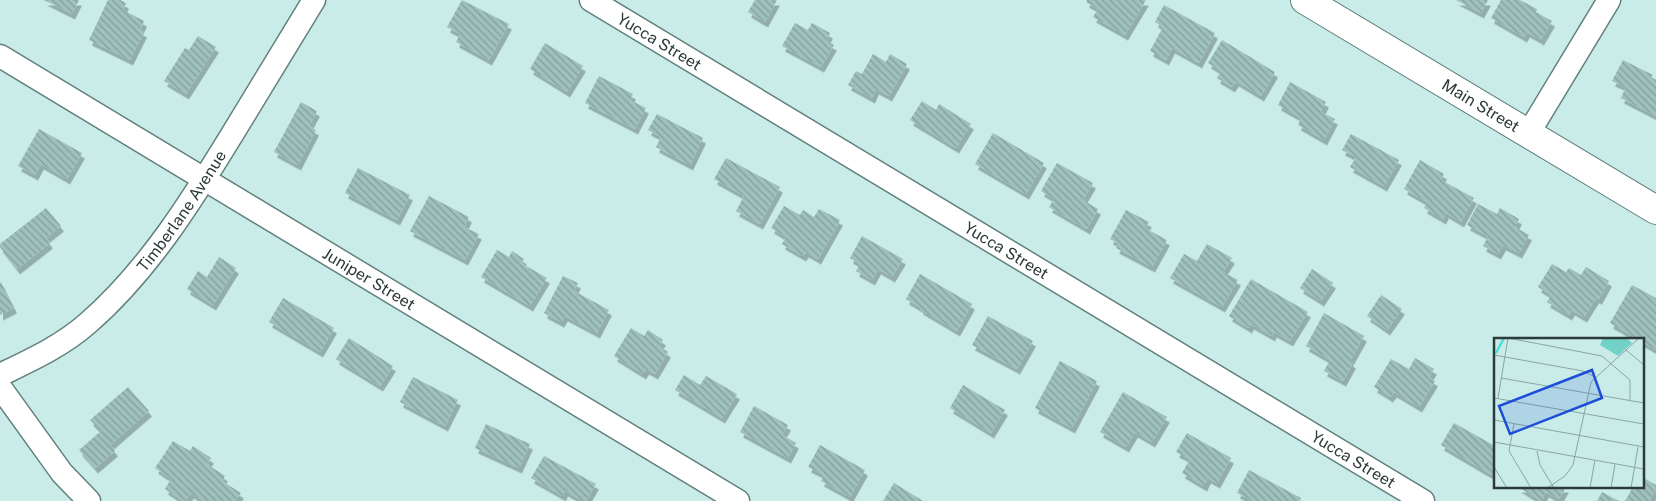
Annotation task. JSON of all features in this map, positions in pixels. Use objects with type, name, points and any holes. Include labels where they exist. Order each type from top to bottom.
[{"type":"main road","name":"Main Street","points":[[1305,0],[1656,210]]},
{"type":"street","name":"Timberlane Avenue","points":[[0,375],[47,352],[88,324],[121,290],[159,246],[204,180],[314,0]]},
{"type":"street","name":"Yucca Street","points":[[591,0],[1423,501]]},
{"type":"street","points":[[1528,134],[1609,0]]},
{"type":"street","name":"Juniper Street","points":[[0,56],[738,501]]},
{"type":"street","points":[[0,387],[62,473],[89,501]]},
{"type":"building","points":[[44,0],[79,0],[72,14]]},
{"type":"building","points":[[108,0],[120,0],[126,3],[123,10],[144,21],[140,30],[144,32],[130,60],[89,40]]},
{"type":"building","points":[[462,0],[509,24],[489,60],[456,42],[460,34],[447,27]]},
{"type":"building","points":[[755,0],[777,0],[765,22],[748,12]]},
{"type":"building","points":[[1087,0],[1146,0],[1125,35],[1093,17],[1098,9],[1086,2]]},
{"type":"building","points":[[1456,0],[1488,0],[1481,13]]},
{"type":"building","points":[[1501,0],[1520,0],[1537,9],[1536,12],[1552,21],[1541,40],[1527,32],[1524,37],[1491,18]]},
{"type":"building","points":[[1164,5],[1215,33],[1199,63],[1172,48],[1166,60],[1150,51],[1163,27],[1155,22]]},
{"type":"building","points":[[795,23],[808,30],[812,23],[830,33],[826,41],[834,45],[821,67],[782,46]]},
{"type":"building","points":[[198,36],[216,47],[186,94],[164,81],[185,48],[189,50]]},
{"type":"building","points":[[1222,40],[1275,72],[1261,96],[1236,81],[1232,87],[1217,78],[1221,71],[1208,63]]},
{"type":"building","points":[[545,43],[583,66],[567,92],[530,69]]},
{"type":"building","points":[[873,54],[886,62],[890,54],[907,64],[889,96],[876,89],[872,98],[848,85],[856,71],[862,74]]},
{"type":"building","points":[[1623,60],[1653,75],[1651,77],[1656,80],[1656,116],[1621,98],[1626,87],[1612,81]]},
{"type":"building","points":[[599,76],[633,94],[630,100],[646,108],[635,129],[585,103]]},
{"type":"building","points":[[1290,82],[1326,102],[1321,112],[1335,119],[1324,140],[1298,125],[1301,118],[1278,105]]},
{"type":"building","points":[[922,101],[936,110],[939,104],[971,124],[956,148],[910,120]]},
{"type":"building","points":[[301,102],[317,111],[309,126],[316,130],[298,165],[274,152]]},
{"type":"building","points":[[657,114],[703,138],[690,165],[656,147],[661,137],[648,130]]},
{"type":"building","points":[[39,129],[82,153],[67,179],[41,164],[35,175],[18,166]]},
{"type":"building","points":[[993,133],[1044,163],[1026,194],[975,164]]},
{"type":"building","points":[[1351,134],[1399,160],[1384,186],[1350,167],[1356,157],[1342,150]]},
{"type":"building","points":[[726,158],[780,187],[760,224],[736,211],[744,196],[714,179]]},
{"type":"building","points":[[1420,160],[1444,174],[1441,180],[1474,198],[1461,222],[1446,213],[1443,219],[1424,208],[1427,202],[1404,189]]},
{"type":"building","points":[[1057,163],[1093,183],[1083,200],[1098,209],[1087,229],[1049,207],[1054,199],[1041,191]]},
{"type":"building","points":[[358,168],[410,195],[397,220],[345,193]]},
{"type":"building","points":[[429,196],[469,217],[464,227],[479,234],[465,260],[410,231]]},
{"type":"building","points":[[1478,204],[1497,214],[1500,208],[1519,219],[1515,227],[1529,235],[1519,253],[1503,245],[1498,254],[1483,246],[1488,236],[1467,225]]},
{"type":"building","points":[[784,206],[800,215],[803,210],[814,217],[819,209],[840,220],[818,259],[806,252],[803,256],[782,244],[786,237],[771,228]]},
{"type":"building","points":[[46,208],[61,226],[46,238],[50,243],[17,269],[0,247],[0,244]]},
{"type":"building","points":[[1126,210],[1149,222],[1145,228],[1167,240],[1152,267],[1116,248],[1119,244],[1110,239]]},
{"type":"building","points":[[862,236],[903,259],[892,277],[878,269],[872,280],[856,271],[860,264],[850,258]]},
{"type":"building","points":[[1207,244],[1232,258],[1223,272],[1238,280],[1222,307],[1170,278],[1184,254],[1197,261]]},
{"type":"building","points":[[497,250],[509,257],[512,251],[524,259],[521,263],[547,278],[530,306],[481,277]]},
{"type":"building","points":[[219,257],[236,268],[213,305],[187,289],[198,271],[207,277]]},
{"type":"building","points":[[1552,264],[1566,272],[1569,268],[1581,275],[1586,267],[1609,281],[1599,299],[1596,298],[1584,317],[1572,310],[1569,315],[1547,302],[1551,295],[1538,287]]},
{"type":"building","points":[[1312,269],[1333,283],[1321,301],[1300,288]]},
{"type":"building","points":[[920,274],[972,304],[957,331],[906,299]]},
{"type":"building","points":[[563,276],[578,283],[574,291],[609,310],[597,333],[565,316],[561,322],[544,313]]},
{"type":"building","points":[[1251,279],[1308,312],[1290,341],[1274,332],[1272,336],[1251,324],[1249,328],[1229,316]]},
{"type":"building","points":[[0,283],[14,308],[0,315]]},
{"type":"building","points":[[1632,285],[1656,298],[1656,350],[1644,343],[1644,338],[1636,338],[1610,323]]},
{"type":"building","points":[[1381,295],[1402,309],[1387,330],[1367,316]]},
{"type":"building","points":[[283,298],[334,328],[320,352],[269,322]]},
{"type":"building","points":[[1324,313],[1364,336],[1350,361],[1353,363],[1343,381],[1324,371],[1330,360],[1306,346]]},
{"type":"building","points":[[988,316],[1033,341],[1017,369],[972,345]]},
{"type":"building","points":[[631,328],[644,336],[648,330],[663,340],[659,346],[668,352],[655,374],[646,369],[643,374],[614,356]]},
{"type":"building","points":[[349,338],[393,366],[380,386],[336,359]]},
{"type":"building","points":[[1415,358],[1434,369],[1429,377],[1435,381],[1419,407],[1394,392],[1390,397],[1374,387],[1391,359],[1409,369]]},
{"type":"building","points":[[1060,361],[1097,381],[1072,428],[1035,408]]},
{"type":"building","points":[[684,375],[700,385],[706,376],[737,394],[722,418],[675,390]]},
{"type":"building","points":[[413,377],[458,400],[445,426],[400,402]]},
{"type":"building","points":[[963,385],[1005,410],[991,433],[950,408]]},
{"type":"building","points":[[128,387],[149,411],[110,445],[115,451],[95,468],[79,450],[101,431],[90,420]]},
{"type":"building","points":[[1123,392],[1167,417],[1152,442],[1135,432],[1126,447],[1100,432]]},
{"type":"building","points":[[754,406],[788,425],[782,435],[796,443],[788,458],[740,432]]},
{"type":"building","points":[[1454,423],[1494,445],[1494,472],[1492,475],[1441,445]]},
{"type":"building","points":[[486,424],[530,444],[519,468],[475,448]]},
{"type":"building","points":[[1187,433],[1231,458],[1217,483],[1208,478],[1204,486],[1182,473],[1190,459],[1176,452]]},
{"type":"building","points":[[173,441],[190,451],[193,446],[211,458],[207,464],[225,476],[222,481],[241,493],[235,501],[203,501],[191,493],[183,501],[165,489],[171,479],[155,468]]},
{"type":"building","points":[[820,445],[865,470],[850,497],[821,481],[824,475],[808,467]]},
{"type":"building","points":[[544,456],[596,484],[586,501],[565,491],[563,496],[531,478]]},
{"type":"building","points":[[1249,470],[1301,498],[1300,501],[1252,501],[1237,493]]},
{"type":"building","points":[[1644,478],[1656,485],[1656,489],[1649,501],[1625,501],[1632,488],[1644,488]]},
{"type":"building","points":[[894,483],[923,501],[883,501]]},
{"type":"building","points":[[1520,488],[1565,488],[1559,499],[1546,492],[1541,501]]},
{"type":"building","points":[[1602,492],[1619,501],[1597,501]]}]
